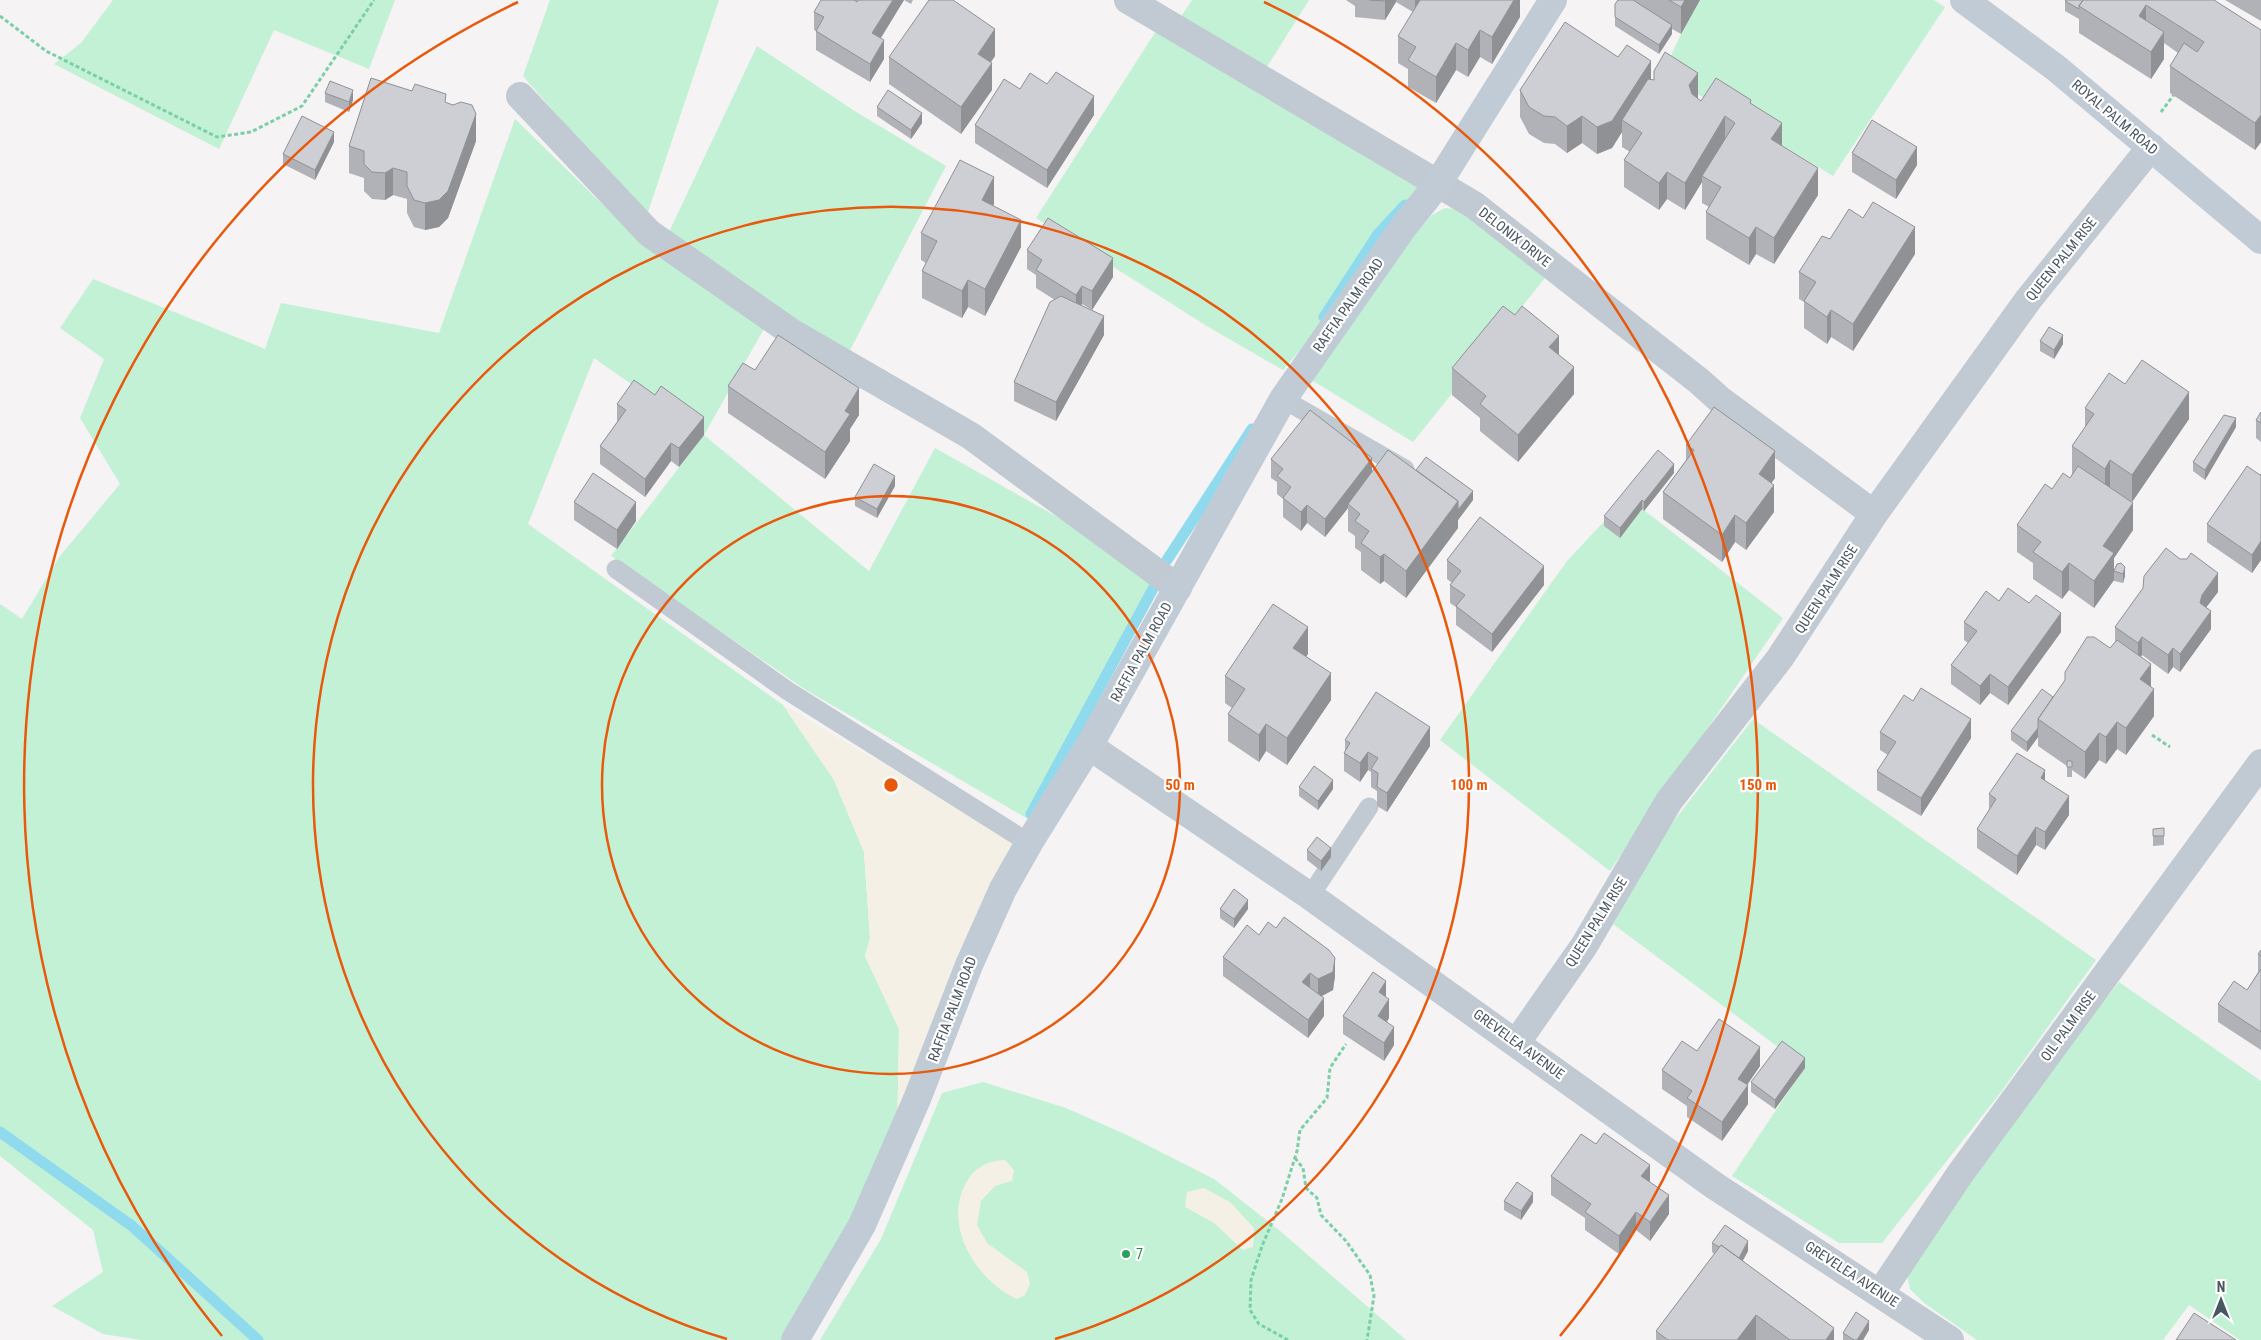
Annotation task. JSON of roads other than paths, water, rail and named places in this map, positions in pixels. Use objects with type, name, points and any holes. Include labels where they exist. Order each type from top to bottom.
[{"type":"street","name":"DELONIX DRIVE","points":[[1128,0],[1437,185],[1474,205],[1654,345],[1719,399],[1874,514]]},
{"type":"street","name":"RAFFIA PALM ROAD","points":[[795,1340],[862,1225],[917,1100],[969,965],[1003,889],[1029,843],[1089,746],[1283,399],[1402,229],[1437,185],[1553,0]]},
{"type":"street","name":"ROYAL PALM ROAD","points":[[1964,0],[2056,68],[2261,240]]},
{"type":"street","points":[[520,96],[649,233],[791,332],[971,436],[1178,588]]},
{"type":"street","name":"QUEEN PALM RISE","points":[[1517,1042],[1584,946],[1669,801],[1780,658],[1874,514],[1933,435],[2028,300],[2147,143]]},
{"type":"street","name":"GREVELEA AVENUE","points":[[1089,746],[1310,896],[1517,1042],[1715,1186],[1881,1292],[1950,1340]]},
{"type":"street","name":"OIL PALM RISE","points":[[1881,1292],[1960,1174],[2197,847],[2261,763]]},
{"type":"lane","points":[[1283,399],[1414,473]]},
{"type":"lane","points":[[616,569],[788,691],[1029,843]]},
{"type":"lane","points":[[1310,896],[1369,807]]},
{"type":"waterway","points":[[1324,317],[1378,234],[1405,205]]},
{"type":"waterway","points":[[1167,560],[1252,429]]},
{"type":"waterway","points":[[1031,814],[1155,585]]},
{"type":"waterway","points":[[0,1132],[132,1226],[258,1340]]},
{"type":"place","name":"7","points":[[1126,1254]]}]
